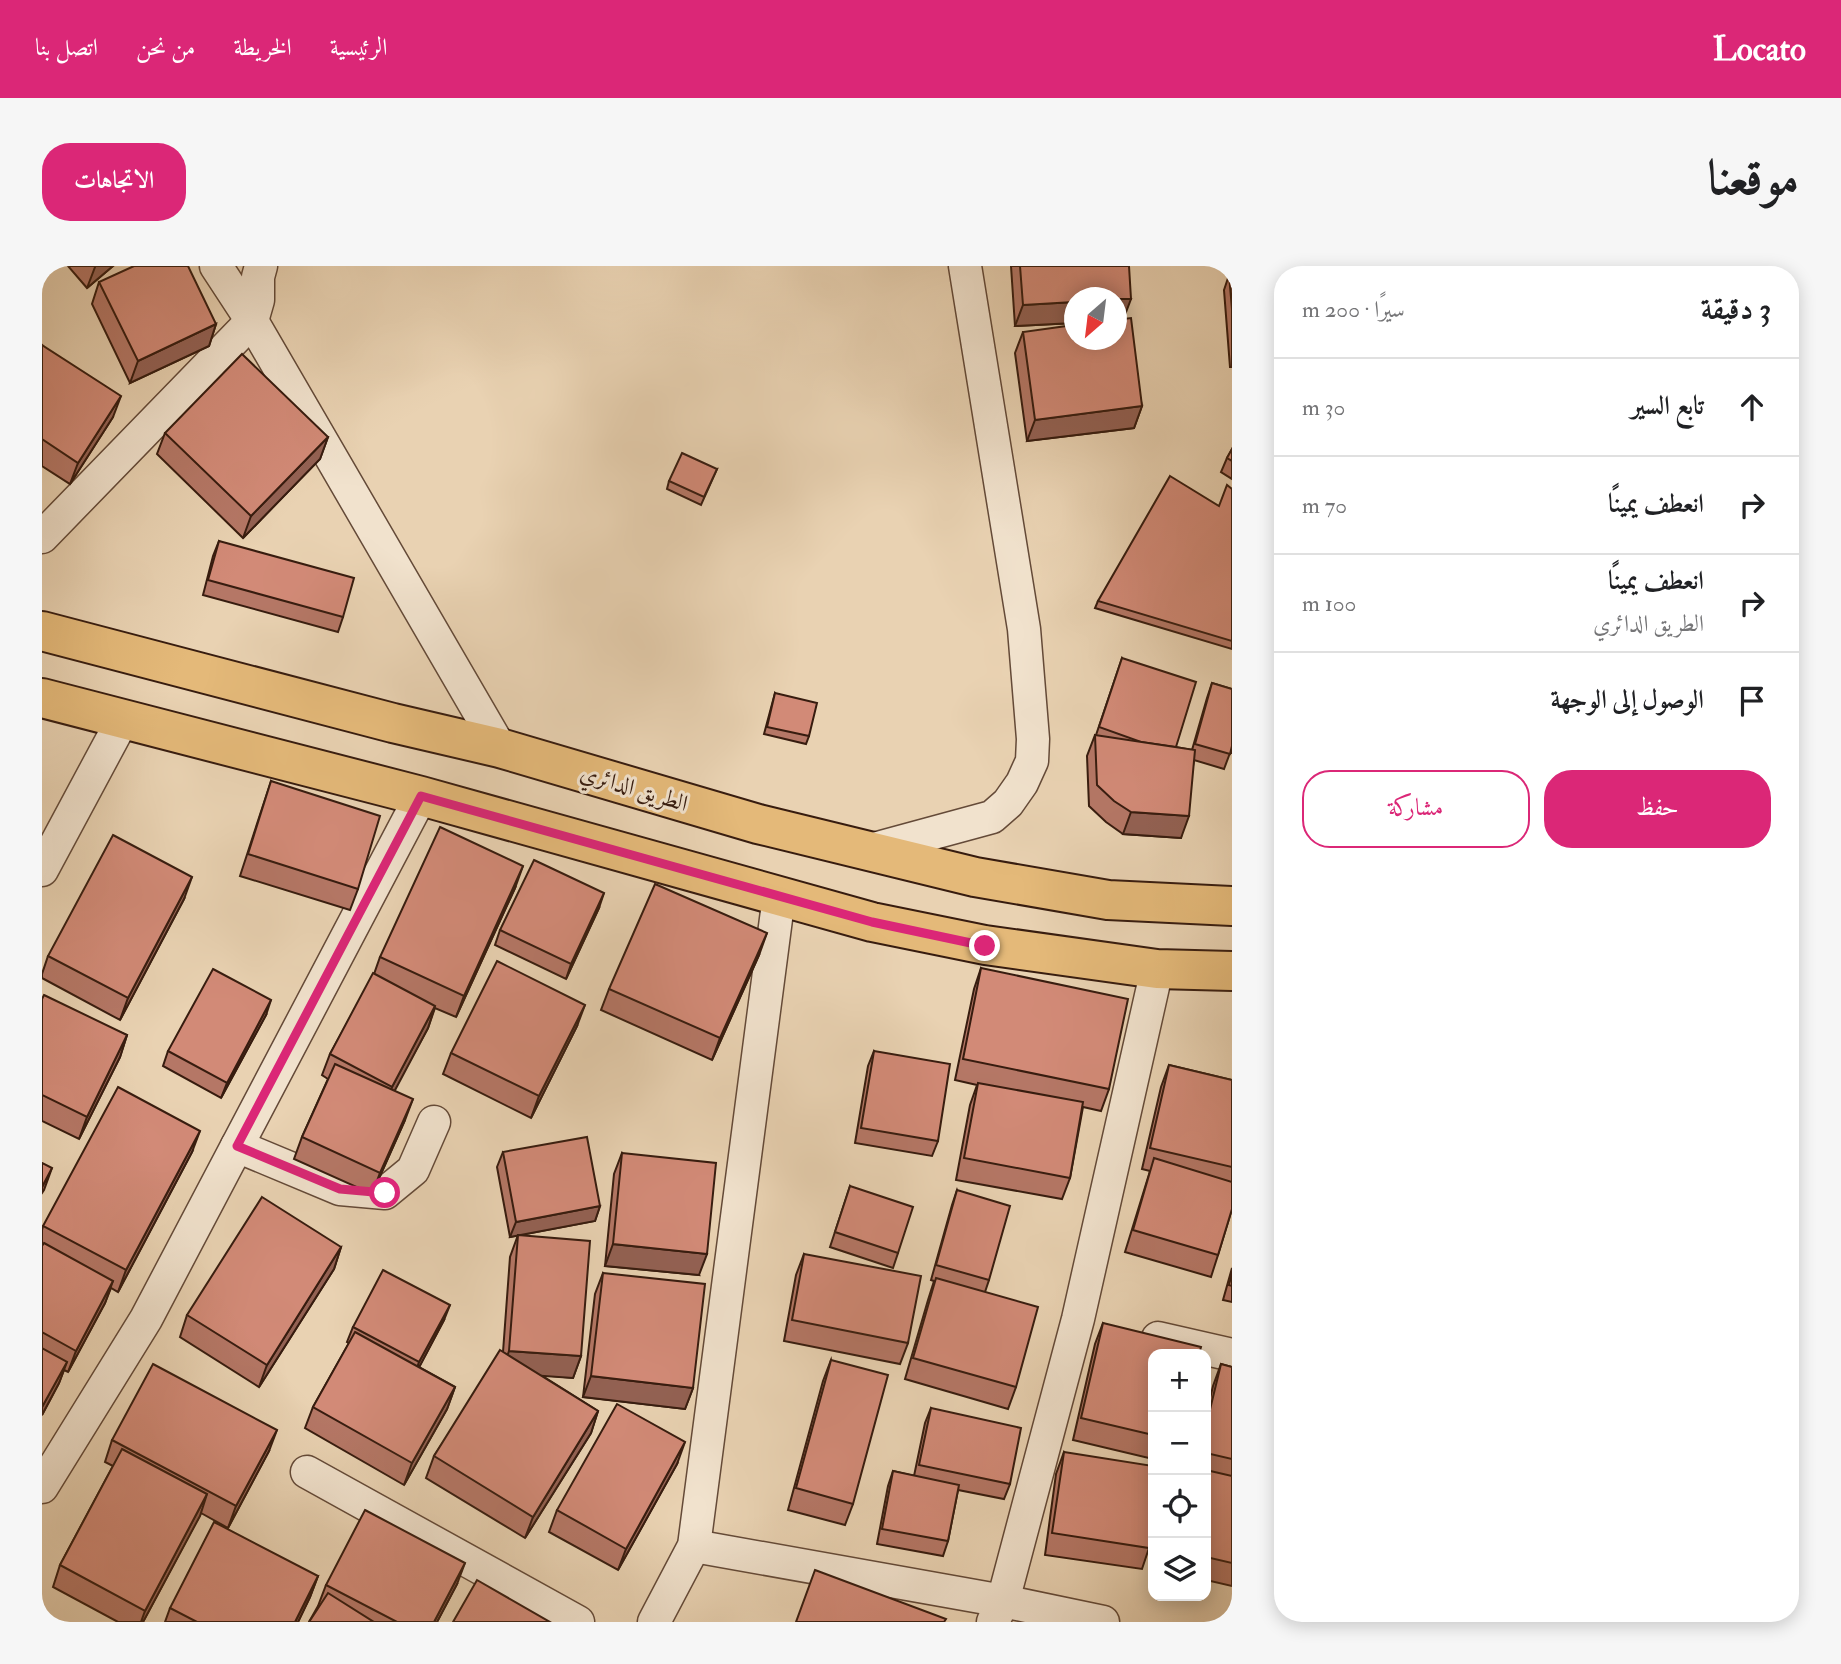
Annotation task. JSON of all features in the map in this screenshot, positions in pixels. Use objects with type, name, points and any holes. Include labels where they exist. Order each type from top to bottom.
[{"type":"main road","name":"الطريق الدائري","points":[[42,631],[393,723],[500,748],[758,824],[975,877],[1108,900],[1232,906]]},
{"type":"main road","points":[[42,698],[421,796],[872,922],[985,946],[1157,969],[1232,971]]},
{"type":"street","points":[[216,266],[252,321],[500,748]]},
{"type":"street","points":[[42,537],[252,321],[258,300],[261,266]]},
{"type":"street","points":[[867,851],[992,817],[1015,793],[1032,761],[1033,739],[1024,629],[965,266]]},
{"type":"street","points":[[42,870],[123,719]]},
{"type":"street","points":[[42,1488],[146,1319],[421,796]]},
{"type":"street","points":[[654,1622],[694,1546],[779,896]]},
{"type":"street","points":[[998,1611],[1104,1325],[1157,969]]},
{"type":"street","points":[[237,1146],[340,1189],[385,1193],[413,1170],[434,1122]]},
{"type":"street","points":[[1104,1325],[1232,1355]]},
{"type":"street","points":[[307,1472],[578,1622]]},
{"type":"street","points":[[694,1546],[998,1611],[1103,1622]]},
{"type":"building","points":[[134,266],[188,266],[216,324],[138,361],[99,282]]},
{"type":"building","points":[[1020,266],[1129,266],[1131,299],[1127,299],[1127,287],[1064,287],[1064,303],[1023,305]]},
{"type":"building","points":[[1229,275],[1232,275],[1232,309]]},
{"type":"building","points":[[1131,318],[1142,406],[1035,420],[1023,332],[1064,326],[1064,350],[1127,350],[1127,319]]},
{"type":"building","points":[[42,345],[121,396],[78,463],[42,439]]},
{"type":"building","points":[[242,354],[328,437],[251,516],[165,433]]},
{"type":"building","points":[[682,453],[717,469],[704,497],[669,481]]},
{"type":"building","points":[[1170,476],[1219,506],[1227,485],[1232,489],[1232,641],[1098,601]]},
{"type":"building","points":[[219,541],[354,578],[343,617],[208,580]]},
{"type":"building","points":[[1122,658],[1196,682],[1176,747],[1141,742],[1099,727]]},
{"type":"building","points":[[1212,683],[1232,689],[1230,754],[1195,744]]},
{"type":"building","points":[[775,693],[817,703],[809,736],[767,727]]},
{"type":"building","points":[[1095,735],[1195,750],[1189,816],[1131,812],[1114,801],[1097,785]]},
{"type":"building","points":[[271,781],[380,816],[358,889],[248,854]]},
{"type":"building","points":[[440,827],[523,866],[464,996],[380,957]]},
{"type":"building","points":[[113,835],[192,877],[128,998],[48,956]]},
{"type":"building","points":[[534,860],[604,893],[571,964],[500,930]]},
{"type":"building","points":[[655,884],[767,933],[720,1038],[609,989]]},
{"type":"building","points":[[497,961],[585,1005],[539,1096],[451,1053]]},
{"type":"building","points":[[981,968],[1128,999],[1109,1089],[963,1059]]},
{"type":"building","points":[[213,969],[271,1000],[227,1083],[168,1051]]},
{"type":"building","points":[[373,973],[435,1006],[392,1087],[330,1054]]},
{"type":"building","points":[[44,995],[127,1035],[87,1117],[42,1095]]},
{"type":"building","points":[[874,1051],[950,1064],[938,1141],[861,1128]]},
{"type":"building","points":[[335,1064],[413,1099],[380,1173],[302,1137]]},
{"type":"building","points":[[1169,1065],[1232,1080],[1232,1167],[1150,1148]]},
{"type":"building","points":[[978,1083],[1083,1102],[1070,1178],[964,1158]]},
{"type":"building","points":[[118,1087],[200,1131],[126,1270],[43,1226]]},
{"type":"building","points":[[587,1137],[600,1206],[516,1222],[503,1152]]},
{"type":"building","points":[[622,1153],[716,1163],[707,1254],[613,1244]]},
{"type":"building","points":[[1154,1158],[1232,1182],[1232,1209],[1218,1255],[1133,1230]]},
{"type":"building","points":[[42,1163],[52,1168],[42,1187]]},
{"type":"building","points":[[850,1186],[913,1207],[898,1253],[835,1232]]},
{"type":"building","points":[[957,1190],[1010,1206],[989,1280],[936,1265]]},
{"type":"building","points":[[262,1197],[341,1247],[267,1365],[187,1315]]},
{"type":"building","points":[[518,1235],[590,1241],[581,1356],[509,1351]]},
{"type":"building","points":[[44,1243],[113,1281],[76,1351],[42,1332]]},
{"type":"building","points":[[804,1254],[921,1276],[908,1343],[792,1320]]},
{"type":"building","points":[[383,1270],[450,1305],[419,1362],[353,1327]]},
{"type":"building","points":[[603,1273],[705,1284],[693,1388],[591,1376]]},
{"type":"building","points":[[936,1278],[1038,1307],[1016,1387],[913,1358]]},
{"type":"building","points":[[1103,1323],[1201,1347],[1148,1349],[1148,1434],[1081,1418]]},
{"type":"building","points":[[355,1332],[455,1387],[412,1463],[313,1407]]},
{"type":"building","points":[[42,1348],[67,1362],[42,1407]]},
{"type":"building","points":[[500,1350],[598,1411],[533,1517],[434,1456]]},
{"type":"building","points":[[831,1360],[888,1375],[853,1504],[796,1488]]},
{"type":"building","points":[[153,1364],[277,1430],[236,1506],[112,1440]]},
{"type":"building","points":[[1221,1364],[1232,1367],[1232,1459],[1211,1454],[1211,1405]]},
{"type":"building","points":[[617,1404],[685,1442],[626,1549],[557,1510]]},
{"type":"building","points":[[931,1408],[1021,1428],[1010,1484],[919,1465]]},
{"type":"building","points":[[122,1449],[207,1494],[145,1611],[60,1565]]},
{"type":"building","points":[[1064,1452],[1148,1465],[1148,1548],[1052,1533]]},
{"type":"building","points":[[893,1471],[959,1485],[948,1541],[882,1529]]},
{"type":"building","points":[[1211,1471],[1232,1476],[1232,1563],[1211,1558]]},
{"type":"building","points":[[365,1510],[465,1563],[434,1622],[397,1622],[326,1585]]},
{"type":"building","points":[[214,1522],[318,1576],[295,1622],[197,1622],[170,1608]]},
{"type":"building","points":[[815,1570],[946,1619],[944,1622],[796,1622]]},
{"type":"building","points":[[477,1580],[550,1622],[453,1622]]},
{"type":"building","points":[[328,1593],[374,1622],[309,1622]]},
{"type":"route","points":[[385,1193],[340,1189],[237,1146],[421,796],[872,922],[985,946]]}]
